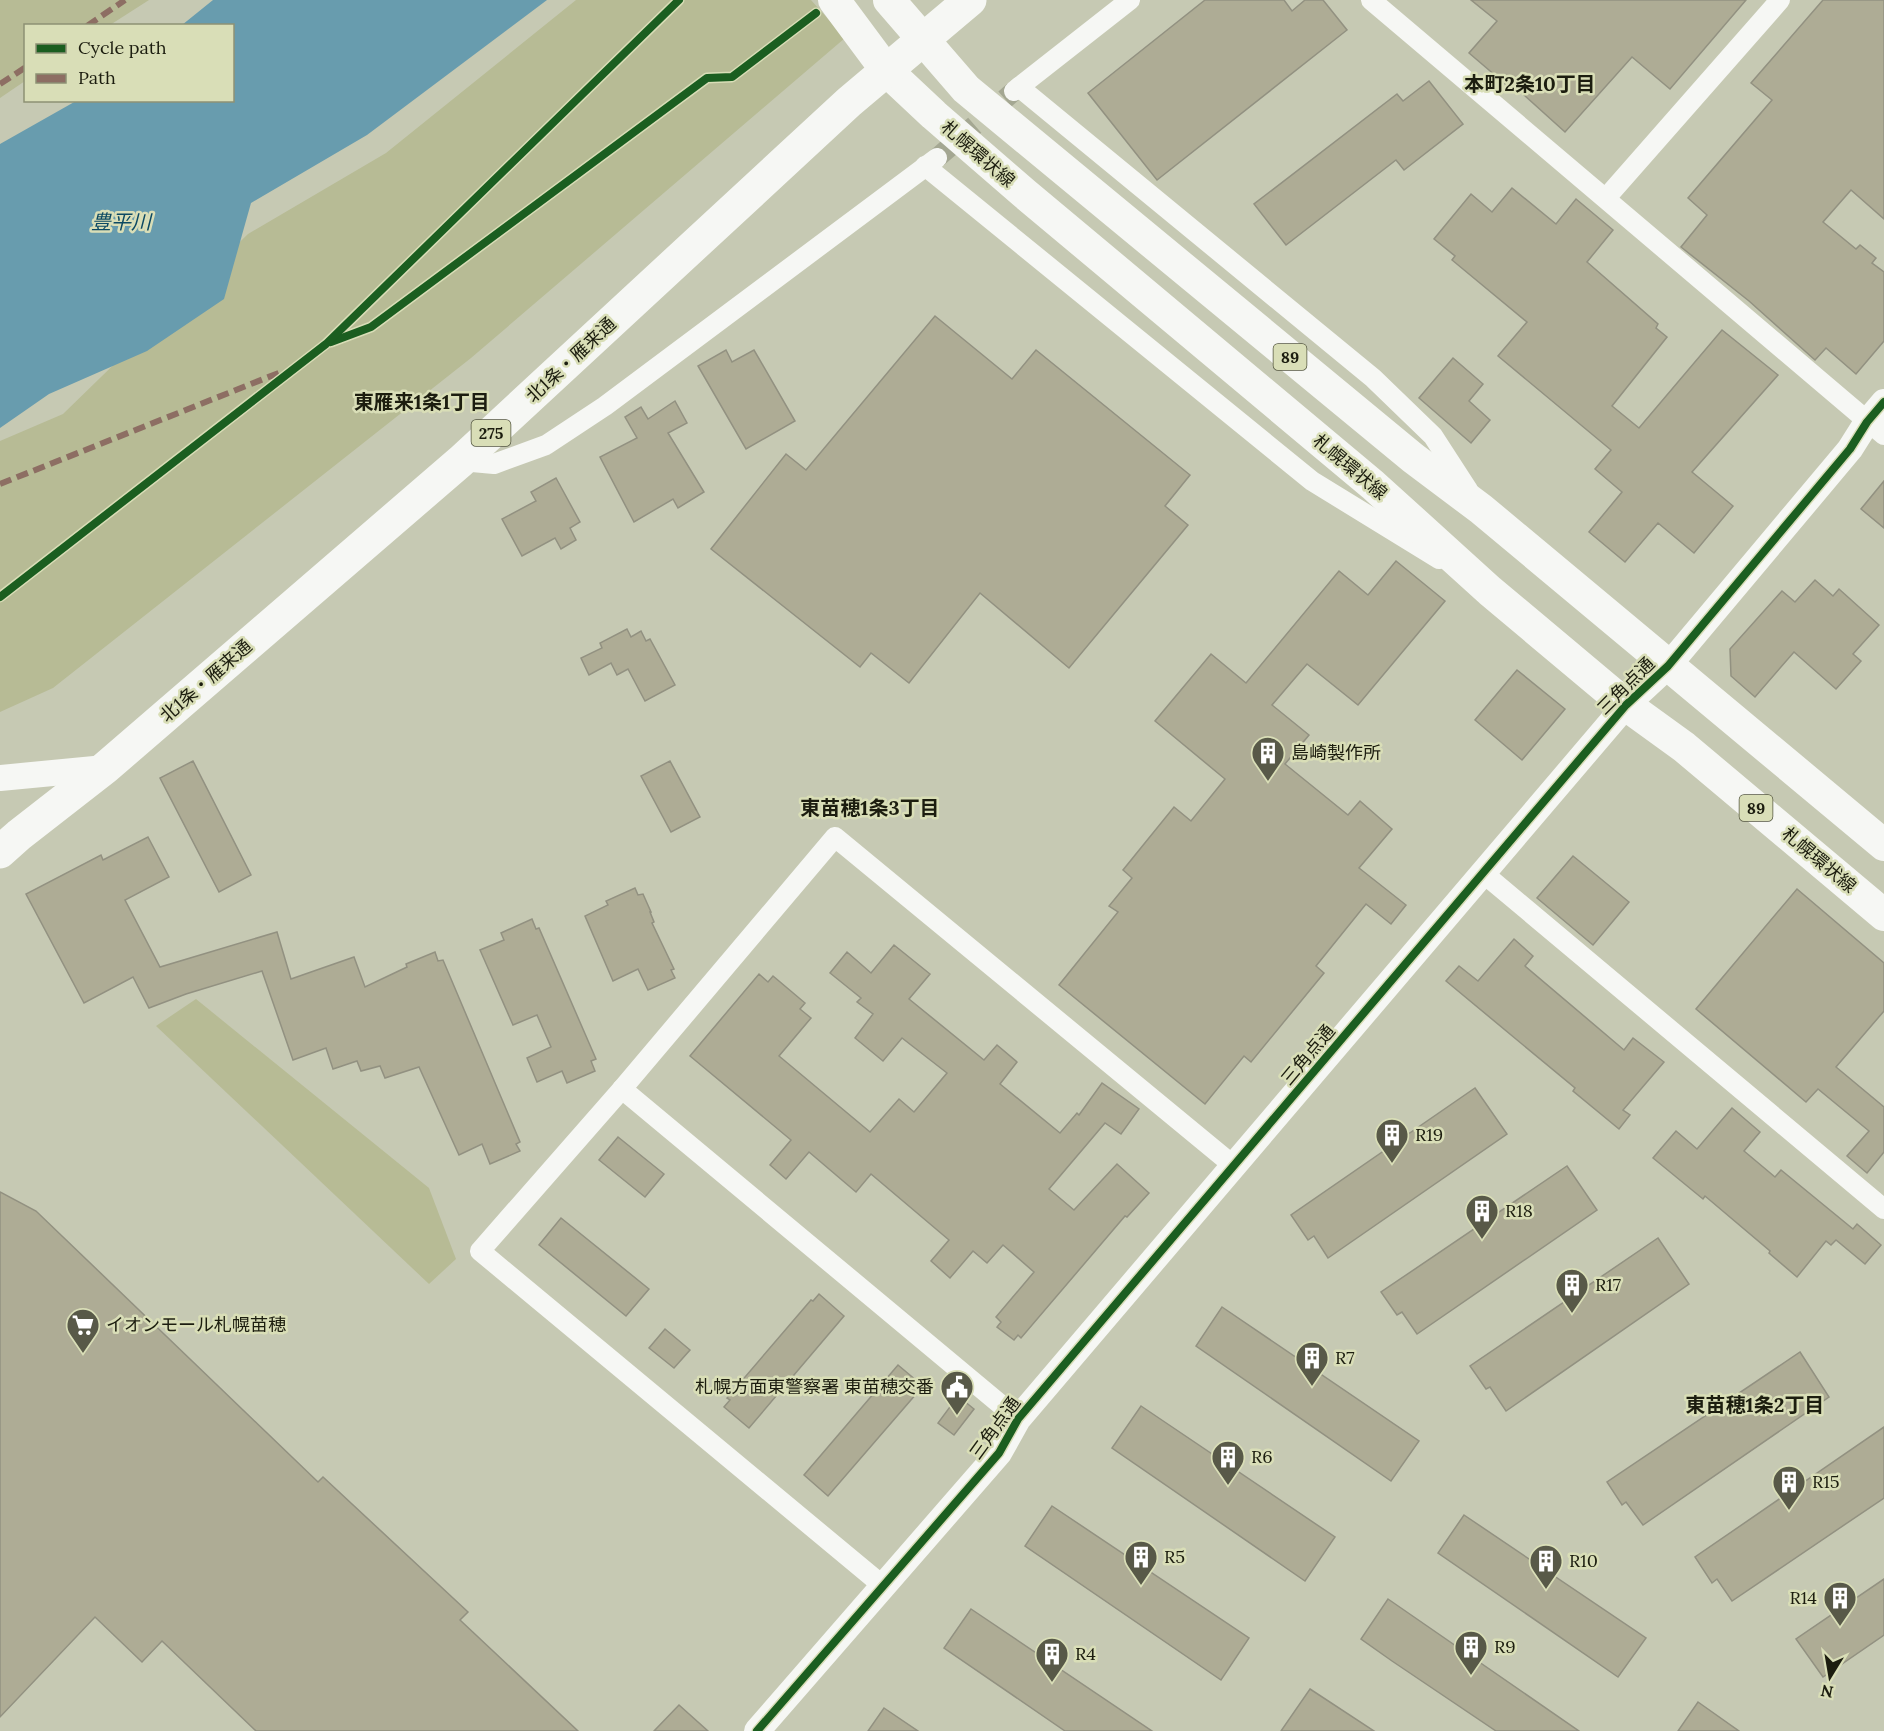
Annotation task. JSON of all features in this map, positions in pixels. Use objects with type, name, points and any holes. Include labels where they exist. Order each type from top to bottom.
[{"type":"highway","name":"北1条・雁来通","points":[[0,852],[105,768],[461,461],[886,70],[970,0]]},
{"type":"main road","name":"札幌環状線","points":[[834,0],[886,70],[1024,194],[1373,485],[1490,591],[1626,705],[1684,747],[1884,915]]},
{"type":"main road","name":"89","points":[[888,0],[966,89],[1395,443],[1481,509],[1884,845]]},
{"type":"street","points":[[1130,0],[1016,89],[1373,378],[1433,436],[1481,509]]},
{"type":"street","points":[[1371,0],[1875,428]]},
{"type":"street","points":[[1606,198],[1780,0]]},
{"type":"street","points":[[461,461],[494,464],[546,445],[605,406],[931,162],[1312,481],[1490,591]]},
{"type":"street","name":"三角点通","points":[[757,1731],[999,1453],[1018,1419],[1626,705],[1668,666],[1850,449],[1875,428],[1884,402]]},
{"type":"street","points":[[0,778],[105,768]]},
{"type":"street","points":[[882,1585],[480,1251],[622,1089],[835,837],[1234,1166]]},
{"type":"street","points":[[1483,873],[1884,1209]]},
{"type":"street","points":[[622,1089],[1018,1419]]},
{"type":"green space","points":[[0,0],[149,0],[112,24],[24,24],[24,82],[0,98]]},
{"type":"green space","points":[[576,0],[811,0],[845,38],[471,358],[53,688],[0,712],[0,441],[63,414],[248,234],[386,153]]},
{"type":"green space","points":[[196,999],[429,1188],[456,1259],[429,1284],[156,1026]]},
{"type":"water","name":"豊平川","points":[[213,0],[547,0],[367,135],[251,203],[224,299],[147,351],[49,394],[0,428],[0,144],[74,102],[234,102],[234,24],[183,24]]},
{"type":"building","points":[[1205,0],[1284,0],[1292,11],[1305,0],[1323,0],[1347,30],[1157,180],[1088,93]]},
{"type":"building","points":[[1471,0],[1746,0],[1670,89],[1632,57],[1565,132],[1513,85],[1510,88],[1469,53],[1497,21]]},
{"type":"building","points":[[1823,0],[1884,0],[1884,219],[1851,190],[1823,222],[1856,249],[1860,245],[1876,258],[1872,263],[1884,272],[1884,341],[1856,374],[1826,348],[1815,360],[1749,301],[1681,247],[1707,215],[1688,198],[1772,100],[1751,83]]},
{"type":"building","points":[[1429,81],[1463,124],[1404,170],[1396,160],[1286,245],[1254,204],[1397,94],[1403,101]]},
{"type":"building","points":[[1512,188],[1556,224],[1576,199],[1613,230],[1587,262],[1658,324],[1656,328],[1667,337],[1612,406],[1639,428],[1722,330],[1778,375],[1692,472],[1733,506],[1694,553],[1658,523],[1625,562],[1589,532],[1622,492],[1595,469],[1611,450],[1498,356],[1527,322],[1452,260],[1455,256],[1434,239],[1471,194],[1492,212]]},
{"type":"building","points":[[935,316],[1012,379],[1036,350],[1190,475],[1165,506],[1188,525],[1069,668],[980,593],[909,683],[871,653],[860,667],[711,549],[786,454],[806,470]]},
{"type":"building","points":[[726,350],[732,362],[754,350],[795,421],[746,449],[698,366]]},
{"type":"building","points":[[1453,358],[1483,384],[1469,401],[1490,420],[1471,443],[1419,398]]},
{"type":"building","points":[[675,401],[687,423],[668,433],[704,492],[678,508],[673,499],[634,522],[600,457],[637,438],[625,417],[641,407],[648,419]]},
{"type":"building","points":[[556,478],[580,522],[570,528],[576,540],[561,549],[555,538],[522,556],[502,519],[536,501],[531,492]]},
{"type":"building","points":[[1884,481],[1884,528],[1861,509]]},
{"type":"building","points":[[1396,561],[1445,601],[1358,705],[1307,664],[1272,705],[1309,735],[1285,764],[1348,815],[1360,801],[1392,829],[1359,868],[1406,905],[1391,924],[1366,904],[1316,966],[1324,973],[1251,1062],[1244,1056],[1205,1104],[1059,985],[1118,912],[1109,906],[1132,878],[1123,870],[1174,807],[1191,821],[1225,779],[1155,721],[1211,654],[1246,683],[1339,571],[1368,595]]},
{"type":"building","points":[[1815,580],[1833,596],[1839,589],[1879,625],[1853,654],[1861,661],[1836,689],[1794,652],[1755,697],[1731,676],[1730,649],[1782,591],[1795,602]]},
{"type":"building","points":[[627,629],[631,637],[641,631],[646,641],[650,639],[675,685],[645,701],[628,669],[617,675],[611,663],[589,675],[581,658],[602,648],[600,643]]},
{"type":"building","points":[[1517,670],[1565,709],[1522,760],[1475,720]]},
{"type":"building","points":[[193,761],[251,875],[219,892],[160,778]]},
{"type":"building","points":[[670,761],[700,817],[671,832],[641,776]]},
{"type":"building","points":[[148,837],[169,877],[125,900],[160,967],[277,932],[291,979],[354,957],[365,987],[407,967],[406,964],[435,952],[438,961],[443,960],[520,1142],[516,1144],[520,1151],[490,1164],[482,1144],[459,1155],[419,1067],[385,1078],[380,1066],[361,1071],[357,1061],[333,1069],[326,1048],[293,1060],[262,971],[149,1008],[133,977],[84,1003],[26,894],[101,855],[103,860]]},
{"type":"building","points":[[1573,856],[1629,902],[1593,945],[1537,898]]},
{"type":"building","points":[[635,888],[638,895],[643,894],[651,912],[654,922],[652,923],[674,969],[671,970],[675,978],[648,990],[638,969],[613,981],[585,916],[608,905],[606,901]]},
{"type":"building","points":[[1797,889],[1884,963],[1884,1011],[1836,1067],[1884,1107],[1884,1152],[1867,1173],[1847,1156],[1869,1131],[1818,1089],[1806,1102],[1696,1009]]},
{"type":"building","points":[[532,919],[536,929],[539,928],[596,1059],[591,1061],[595,1071],[567,1083],[562,1071],[537,1082],[527,1058],[551,1047],[537,1015],[513,1025],[480,950],[504,940],[501,933]]},
{"type":"building","points":[[1514,939],[1533,956],[1525,966],[1624,1050],[1633,1038],[1664,1062],[1623,1110],[1630,1115],[1619,1129],[1573,1091],[1575,1088],[1446,981],[1459,966],[1478,981]]},
{"type":"building","points":[[894,945],[930,974],[909,999],[984,1060],[997,1045],[1017,1062],[1000,1084],[1060,1133],[1077,1113],[1079,1115],[1102,1083],[1139,1109],[1121,1134],[1105,1123],[1049,1189],[1074,1210],[1117,1164],[1149,1193],[1127,1217],[1125,1216],[1021,1338],[1018,1335],[1014,1340],[997,1327],[1001,1322],[996,1317],[1034,1272],[1003,1245],[987,1263],[973,1251],[950,1278],[931,1261],[949,1240],[871,1174],[856,1192],[809,1152],[786,1179],[770,1165],[791,1140],[690,1056],[759,974],[768,982],[773,976],[805,1003],[800,1009],[811,1018],[779,1056],[870,1132],[899,1099],[914,1112],[947,1073],[902,1038],[883,1061],[855,1038],[873,1014],[857,1002],[861,998],[830,973],[847,952],[871,973]]},
{"type":"building","points":[[1475,1088],[1507,1134],[1328,1258],[1314,1236],[1308,1240],[1291,1215]]},
{"type":"building","points":[[1732,1108],[1760,1132],[1744,1151],[1775,1177],[1781,1170],[1853,1229],[1857,1224],[1881,1245],[1865,1264],[1836,1240],[1831,1245],[1826,1241],[1797,1277],[1705,1196],[1703,1199],[1653,1158],[1676,1131],[1697,1149]]},
{"type":"building","points":[[618,1137],[664,1174],[645,1197],[599,1160]]},
{"type":"building","points":[[1567,1166],[1597,1210],[1417,1334],[1402,1312],[1397,1315],[1381,1292]]},
{"type":"building","name":"イオンモール札幌苗穂","points":[[0,1192],[36,1211],[318,1482],[323,1477],[468,1612],[460,1620],[578,1731],[256,1731],[162,1641],[142,1662],[95,1617],[0,1717]]},
{"type":"building","points":[[561,1218],[649,1289],[626,1316],[539,1245]]},
{"type":"building","points":[[1658,1238],[1689,1284],[1506,1411],[1490,1387],[1486,1389],[1470,1366]]},
{"type":"building","points":[[819,1294],[844,1316],[749,1428],[724,1407],[730,1400],[727,1398],[811,1300],[813,1301]]},
{"type":"building","name":"R7","points":[[1222,1307],[1419,1441],[1391,1481],[1196,1346]]},
{"type":"building","points":[[665,1329],[690,1350],[674,1368],[649,1348]]},
{"type":"building","points":[[1800,1352],[1829,1397],[1643,1525],[1626,1502],[1622,1505],[1607,1482]]},
{"type":"building","points":[[898,1365],[923,1386],[828,1496],[804,1475]]},
{"type":"building","points":[[958,1396],[974,1409],[954,1435],[938,1423]]},
{"type":"building","name":"R6","points":[[1141,1406],[1335,1537],[1305,1581],[1112,1448]]},
{"type":"building","points":[[1884,1427],[1884,1498],[1732,1601],[1717,1579],[1712,1583],[1695,1557]]},
{"type":"building","name":"R5","points":[[1052,1506],[1249,1638],[1221,1680],[1025,1546]]},
{"type":"building","name":"R10","points":[[1464,1515],[1646,1638],[1618,1677],[1438,1553]]},
{"type":"building","name":"R14","points":[[1884,1579],[1884,1635],[1823,1677],[1796,1639]]},
{"type":"building","name":"R9","points":[[1388,1599],[1579,1731],[1496,1731],[1392,1661],[1361,1639]]},
{"type":"building","name":"R4","points":[[971,1609],[1152,1731],[1065,1731],[944,1648]]},
{"type":"building","points":[[1310,1689],[1374,1731],[1281,1731]]},
{"type":"building","points":[[1698,1702],[1739,1731],[1678,1731]]},
{"type":"building","points":[[679,1705],[708,1731],[654,1731]]},
{"type":"building","points":[[884,1708],[918,1731],[868,1731]]},
{"type":"tunnel","points":[[937,158],[1014,91]]},
{"type":"marked path","points":[[90,24],[125,0]]},
{"type":"marked path","points":[[0,84],[24,68]]},
{"type":"marked path","points":[[0,484],[281,372]]},
{"type":"cycle path","points":[[0,597],[326,344],[679,0]]},
{"type":"cycle path","points":[[331,342],[371,327],[707,78],[732,77],[816,13]]},
{"type":"cycle path","points":[[757,1731],[999,1453],[1018,1419],[1626,705],[1668,666],[1850,449],[1867,422],[1884,402]]},
{"type":"place","name":"島崎製作所","points":[[1268,782]]},
{"type":"place","name":"R19","points":[[1392,1164]]},
{"type":"place","name":"R18","points":[[1482,1240]]},
{"type":"place","name":"R17","points":[[1572,1314]]},
{"type":"place","name":"イオンモール札幌苗穂","points":[[83,1354]]},
{"type":"place","name":"R7","points":[[1312,1387]]},
{"type":"place","name":"札幌方面東警察署 東苗穂交番","points":[[957,1416]]},
{"type":"place","name":"R6","points":[[1228,1486]]},
{"type":"place","name":"R15","points":[[1789,1511]]},
{"type":"place","name":"R5","points":[[1141,1586]]},
{"type":"place","name":"R10","points":[[1546,1590]]},
{"type":"place","name":"R14","points":[[1840,1627]]},
{"type":"place","name":"R9","points":[[1471,1676]]},
{"type":"place","name":"R4","points":[[1052,1683]]},
{"type":"district","name":"本町2条10丁目","points":[[1530,84]]},
{"type":"district","name":"東雁来1条1丁目","points":[[422,402]]},
{"type":"district","name":"東苗穂1条3丁目","points":[[870,808]]},
{"type":"district","name":"東苗穂1条2丁目","points":[[1755,1405]]}]
